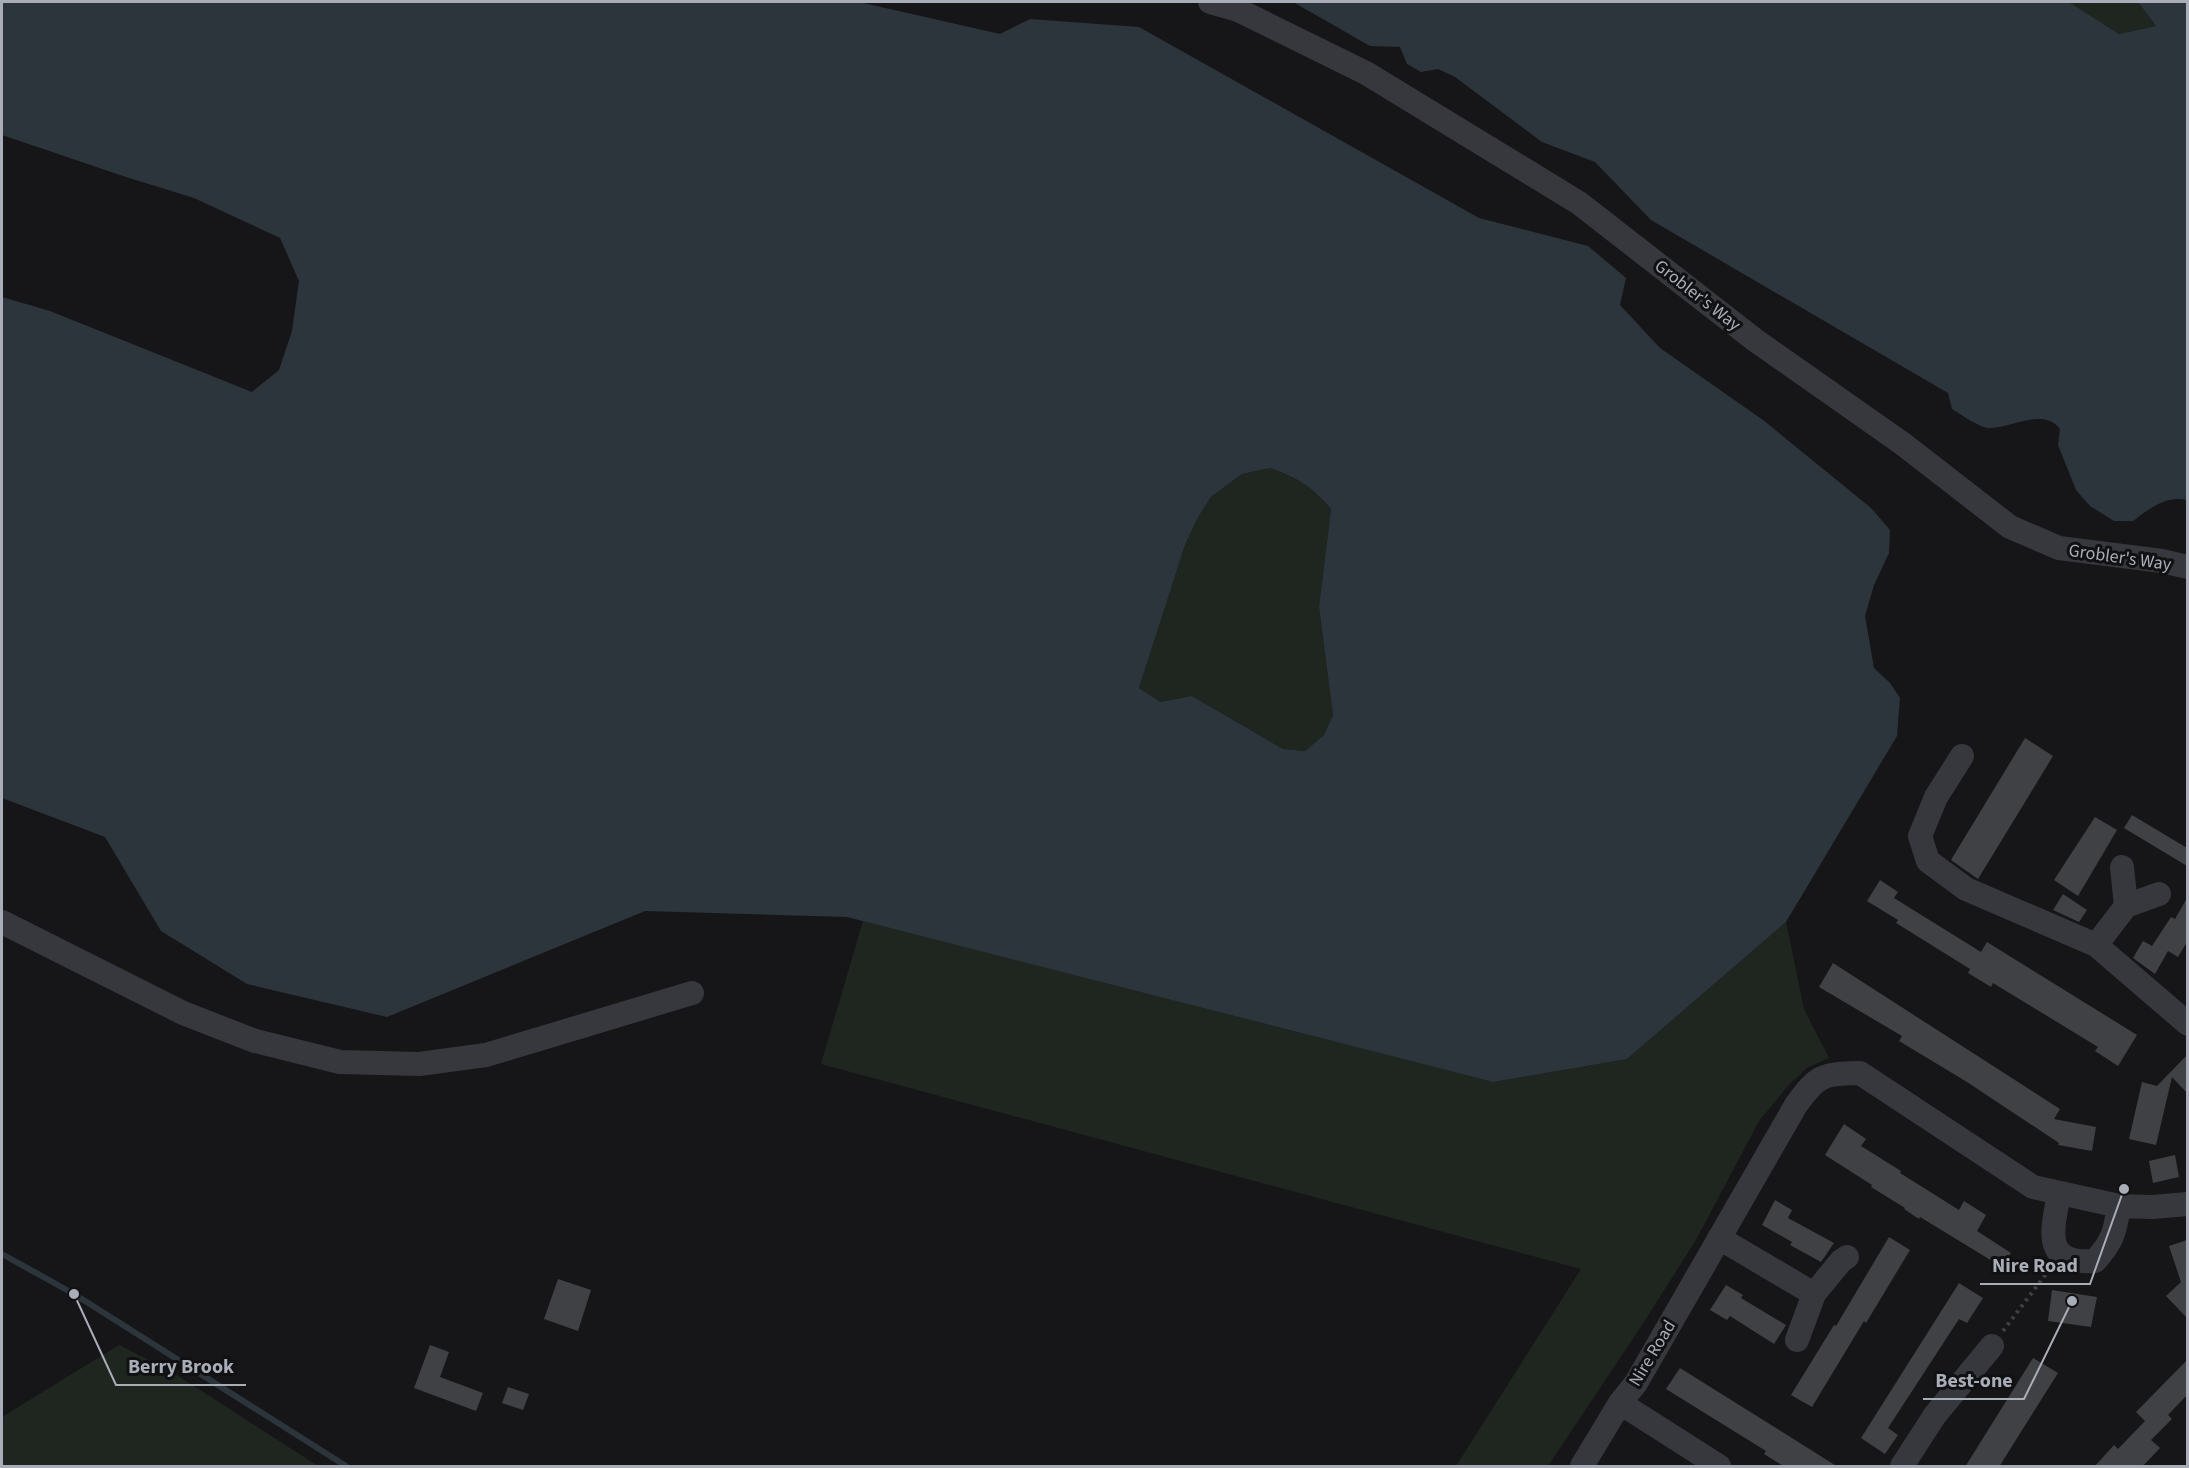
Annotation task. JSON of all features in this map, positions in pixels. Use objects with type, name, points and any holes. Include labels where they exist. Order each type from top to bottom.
[{"type":"street","name":"Grobler's Way","points":[[1210,2],[1238,10],[1366,73],[1579,203],[1755,340],[1903,444],[2010,527],[2059,548],[2162,561],[2187,567]]},
{"type":"street","points":[[1962,756],[1936,797],[1920,836],[1928,861],[1966,889],[2096,945],[2187,1024]]},
{"type":"street","points":[[2122,867],[2126,906]]},
{"type":"street","points":[[2096,945],[2126,906],[2159,894]]},
{"type":"street","points":[[2,922],[183,1013],[255,1041],[340,1062],[419,1064],[486,1055],[692,993]]},
{"type":"street","name":"Nire Road","points":[[1582,1467],[1620,1404],[1636,1383],[1796,1105],[1811,1083],[1832,1074],[1860,1073],[2033,1187],[2119,1206],[2152,1207],[2187,1204]]},
{"type":"street","points":[[2059,1194],[2052,1238],[2060,1254],[2077,1262],[2096,1261],[2109,1245],[2116,1228],[2119,1206]]},
{"type":"street","points":[[1719,1238],[1814,1294]]},
{"type":"street","points":[[1797,1340],[1814,1294],[1841,1261],[1847,1257]]},
{"type":"street","points":[[1902,1467],[1935,1414],[1992,1346]]},
{"type":"street","points":[[1620,1404],[1719,1467]]},
{"type":"path","points":[[1992,1346],[2060,1254]]},
{"type":"shaded area","points":[[2,2],[859,2],[1000,34],[1030,19],[1139,27],[1479,218],[1588,246],[1626,278],[1620,305],[1660,348],[1763,420],[1871,508],[1890,530],[1889,553],[1874,585],[1865,616],[1874,668],[1890,683],[1900,698],[1897,736],[1786,922],[1627,1059],[1493,1082],[847,917],[645,911],[387,1017],[247,984],[161,931],[105,837],[2,798],[2,297],[50,311],[252,392],[279,370],[292,331],[299,281],[280,238],[194,198],[2,135]],"holes":[[[1270,468],[1296,479],[1317,494],[1331,509],[1319,607],[1333,715],[1324,735],[1305,751],[1283,749],[1192,696],[1160,702],[1139,688],[1185,545],[1197,519],[1211,497],[1242,474]]]},
{"type":"shaded area","points":[[1293,2],[2069,2],[2119,34],[2156,26],[2138,2],[2187,2],[2187,500],[2165,501],[2133,521],[2114,521],[2090,506],[2076,490],[2058,445],[2060,429],[2053,423],[2036,419],[1989,428],[1970,420],[1952,409],[1948,393],[1651,220],[1595,162],[1542,142],[1455,77],[1438,69],[1421,72],[1407,64],[1400,47],[1370,46]]},
{"type":"shaded area","points":[[2069,2],[2138,2],[2156,26],[2119,34]]},
{"type":"shaded area","points":[[1270,468],[1304,484],[1331,509],[1319,607],[1333,715],[1324,735],[1305,751],[1283,749],[1192,696],[1160,702],[1139,688],[1185,545],[1197,519],[1211,497],[1242,474]]},
{"type":"shaded area","points":[[863,921],[1493,1082],[1627,1059],[1786,922],[1804,1009],[1829,1058],[1807,1068],[1788,1086],[1759,1121],[1696,1240],[1548,1466],[1456,1466],[1581,1269],[821,1064]]},
{"type":"shaded area","points":[[119,1345],[172,1372],[318,1466],[2,1466],[2,1417]]},
{"type":"building","points":[[2025,738],[2053,756],[1978,879],[1951,860]]},
{"type":"building","points":[[2132,815],[2187,848],[2187,866],[2124,828]]},
{"type":"building","points":[[2095,817],[2117,830],[2078,896],[2054,880]]},
{"type":"building","points":[[1880,880],[1898,892],[1894,898],[1981,952],[1987,942],[2137,1035],[2118,1066],[2095,1051],[2098,1047],[1993,983],[1991,987],[1968,973],[1970,969],[1896,923],[1898,920],[1867,901]]},
{"type":"building","points":[[2063,894],[2087,910],[2079,922],[2053,910]]},
{"type":"building","points":[[2187,898],[2187,942],[2178,957],[2168,951],[2155,974],[2133,958],[2143,941],[2152,946],[2171,917],[2175,919]]},
{"type":"building","points":[[1833,963],[2060,1109],[2054,1119],[2096,1127],[2092,1151],[2058,1145],[2059,1143],[1967,1082],[1899,1041],[1902,1036],[1819,987]]},
{"type":"building","points":[[2187,1055],[2187,1093],[2172,1077],[2156,1145],[2129,1139],[2142,1082],[2157,1086]]},
{"type":"building","points":[[1844,1124],[1866,1139],[1861,1146],[1901,1171],[1900,1173],[1959,1210],[1964,1201],[1986,1215],[1977,1231],[2011,1253],[2002,1267],[1920,1217],[1919,1219],[1825,1155]]},
{"type":"building","points":[[2175,1155],[2179,1177],[2153,1183],[2149,1161]]},
{"type":"building","points":[[1775,1200],[1792,1210],[1788,1218],[1834,1243],[1821,1262],[1790,1245],[1792,1242],[1762,1225]]},
{"type":"building","points":[[1889,1237],[1910,1250],[1812,1407],[1791,1395],[1834,1325],[1836,1326]]},
{"type":"building","points":[[2187,1240],[2187,1318],[2166,1296],[2181,1282],[2169,1246]]},
{"type":"building","points":[[558,1279],[591,1290],[578,1331],[544,1319]]},
{"type":"building","points":[[1959,1283],[1983,1298],[1967,1323],[1959,1319],[1888,1428],[1898,1435],[1885,1454],[1861,1438]]},
{"type":"building","points":[[1726,1285],[1743,1295],[1741,1298],[1786,1325],[1774,1344],[1730,1316],[1727,1320],[1710,1310]]},
{"type":"building","points":[[2052,1290],[2097,1297],[2091,1327],[2048,1321]]},
{"type":"building","points":[[430,1345],[449,1352],[440,1377],[483,1393],[476,1411],[414,1388]]},
{"type":"building","points":[[2033,1358],[2058,1373],[1999,1467],[1965,1467]]},
{"type":"building","points":[[2187,1360],[2187,1395],[2168,1415],[2172,1419],[2151,1440],[2160,1448],[2142,1467],[2094,1467],[2114,1445],[2118,1449],[2145,1421],[2136,1412]]},
{"type":"building","points":[[1680,1368],[1838,1467],[1785,1467],[1764,1454],[1766,1451],[1666,1389]]},
{"type":"building","points":[[508,1387],[529,1394],[523,1410],[502,1403]]},
{"type":"waterway","points":[[2,1254],[74,1294],[346,1466]]},
{"type":"place","name":"Nire Road","points":[[2124,1189]]},
{"type":"place","name":"Berry Brook","points":[[74,1294]]},
{"type":"place","name":"Best-one","points":[[2072,1301]]}]
